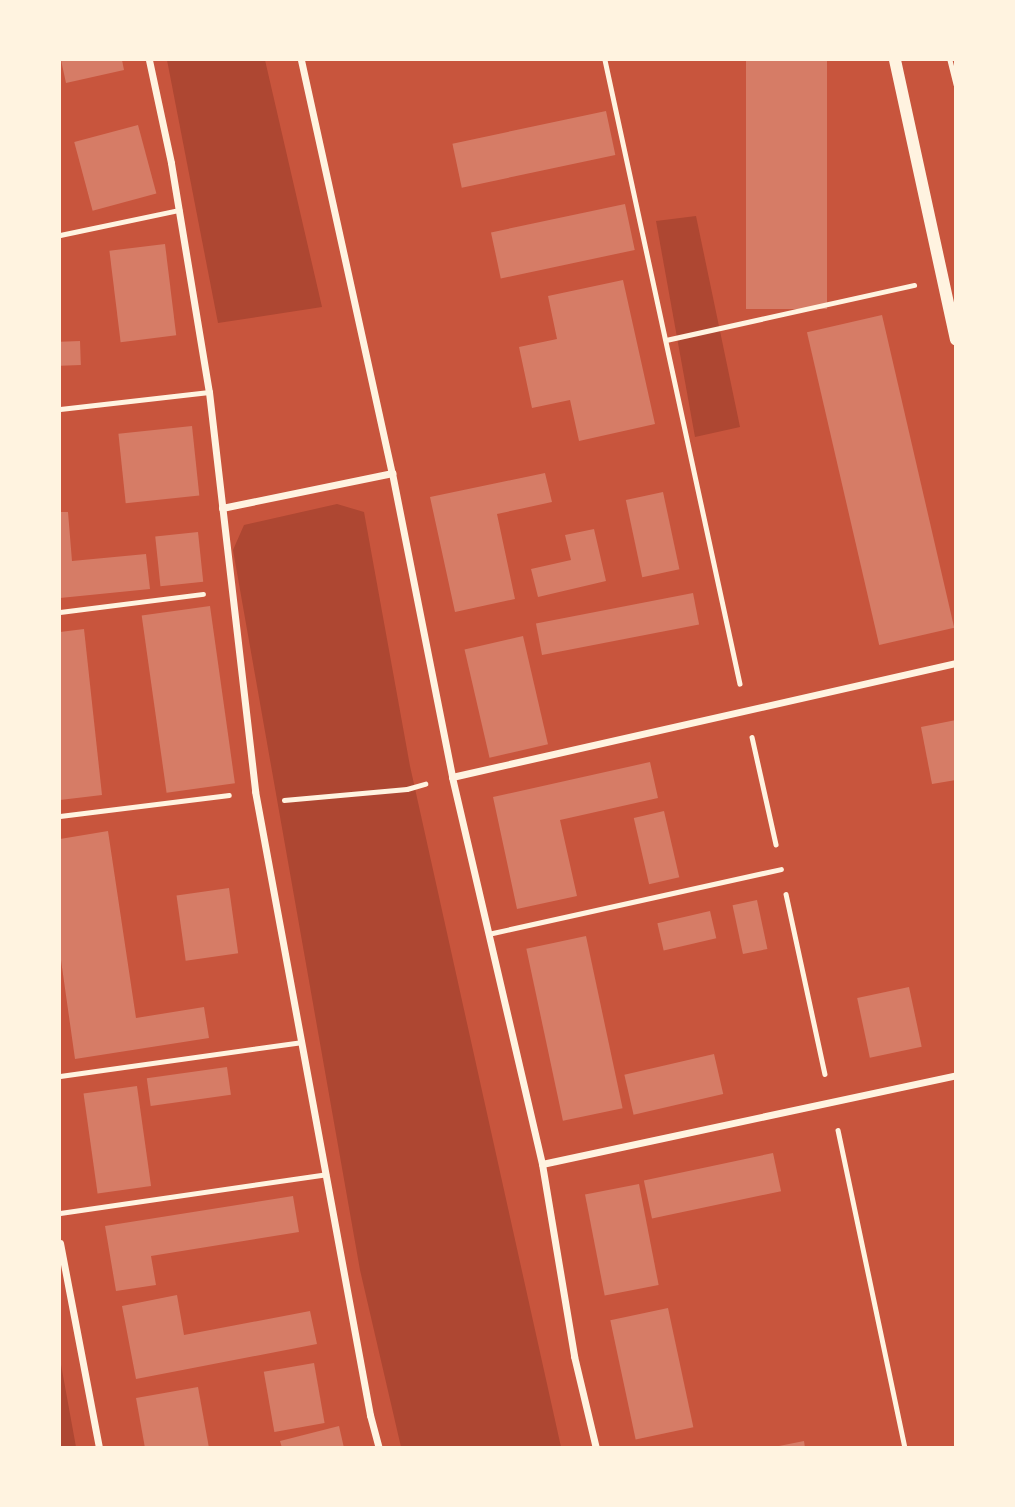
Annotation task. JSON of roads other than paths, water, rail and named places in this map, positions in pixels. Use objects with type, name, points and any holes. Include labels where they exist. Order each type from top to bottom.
[{"type":"street","points":[[149,60],[179,209],[209,391],[256,791],[370,1415],[379,1447]]},
{"type":"street","points":[[300,60],[392,473],[452,777],[542,1164],[574,1356],[596,1447]]},
{"type":"street","points":[[895,60],[956,339]]},
{"type":"street","points":[[222,508],[392,473]]},
{"type":"street","points":[[452,777],[956,663]]},
{"type":"street","points":[[542,1164],[956,1076]]},
{"type":"street","points":[[60,1243],[99,1447]]},
{"type":"lane","points":[[60,235],[179,209]]},
{"type":"lane","points":[[60,409],[209,391]]},
{"type":"lane","points":[[488,934],[781,869]]},
{"type":"lane","points":[[60,1076],[302,1042]]},
{"type":"lane","points":[[60,1213],[326,1174]]}]
